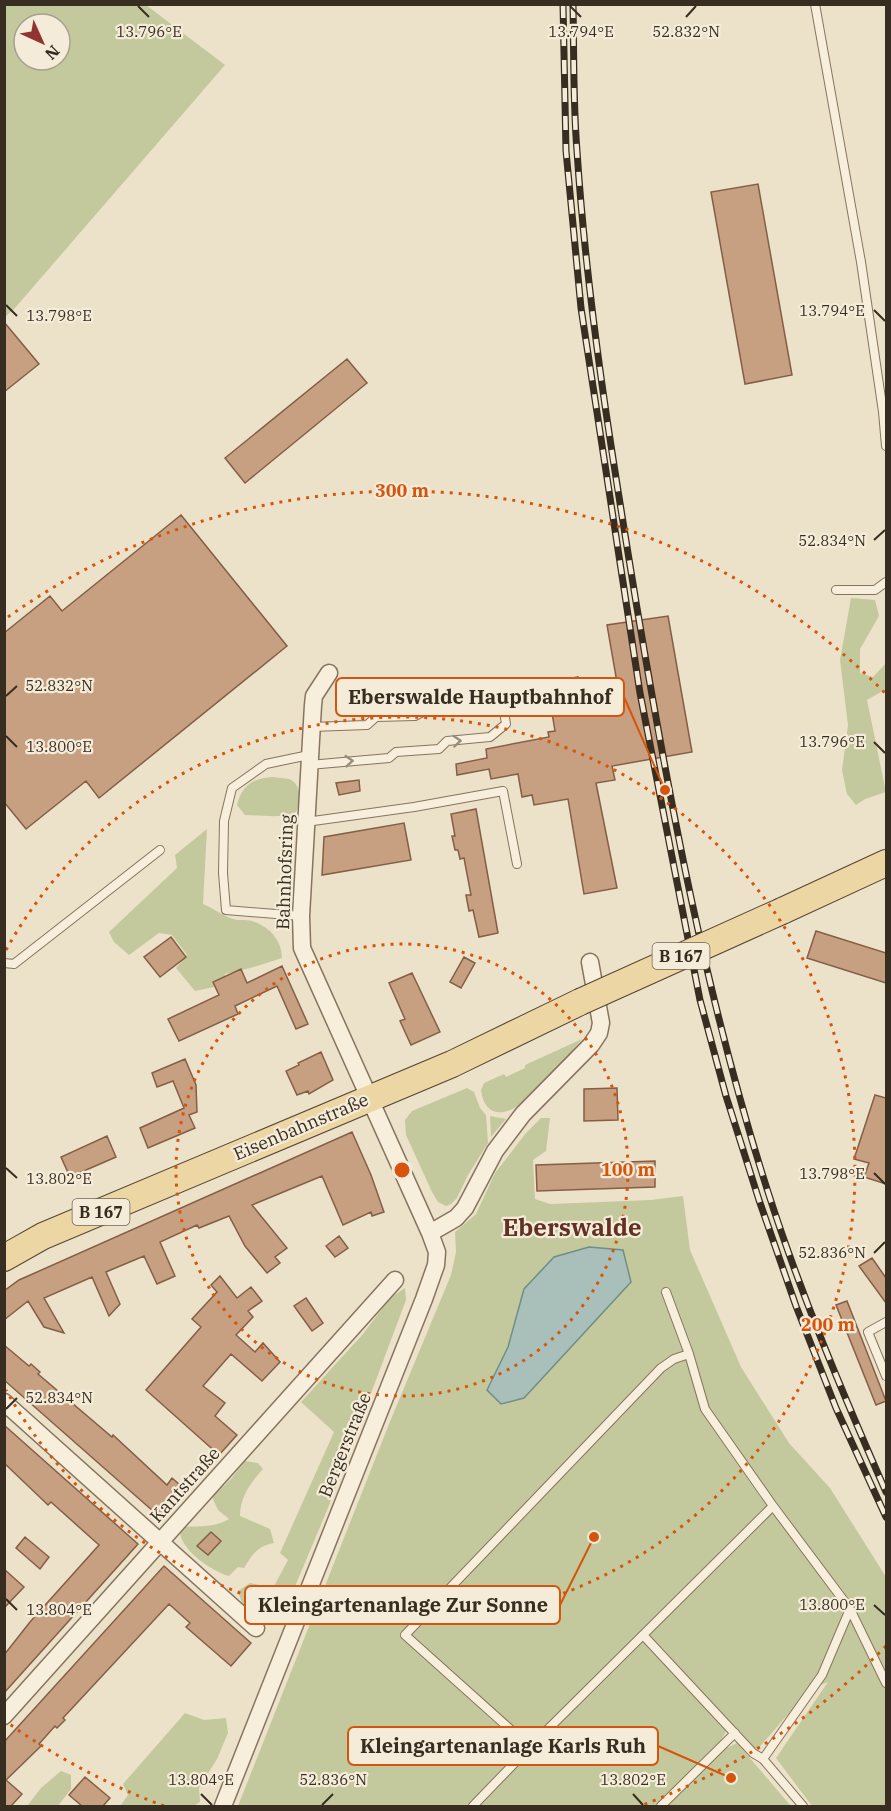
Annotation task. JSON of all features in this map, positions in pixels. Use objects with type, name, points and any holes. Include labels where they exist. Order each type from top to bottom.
[{"type":"main road","name":"Eisenbahnstraße","points":[[4,1258],[43,1236],[465,1058],[580,1002],[886,863]]},
{"type":"street","name":"Bahnhofsring","points":[[329,673],[314,696],[301,916],[302,948],[370,1098]]},
{"type":"street","points":[[430,1233],[456,1218],[465,1208],[495,1151],[516,1123],[591,1046],[599,1033],[601,1023],[590,962]]},
{"type":"street","name":"Bergerstraße","points":[[223,1806],[424,1299],[436,1258],[437,1252],[430,1233],[370,1098]]},
{"type":"street","name":"Kantstraße","points":[[4,1716],[395,1280]]},
{"type":"street","points":[[4,1402],[256,1628]]},
{"type":"lane","points":[[815,4],[861,262],[886,446]]},
{"type":"lane","points":[[836,590],[875,590],[886,582]]},
{"type":"lane","points":[[301,916],[226,909],[223,873],[224,821],[232,788],[266,764],[309,760],[389,758],[396,752],[439,749],[447,741],[490,737],[506,724],[501,692],[492,684],[474,686],[415,716],[376,717],[367,725],[311,727]]},
{"type":"lane","points":[[306,822],[443,803],[503,791],[517,864]]},
{"type":"lane","points":[[4,963],[14,964],[160,850]]},
{"type":"lane","points":[[666,1292],[689,1353],[705,1409],[773,1506],[850,1609],[886,1683]]},
{"type":"lane","points":[[886,1322],[868,1332],[886,1376]]},
{"type":"lane","points":[[530,1747],[405,1635],[661,1368],[689,1353]]},
{"type":"lane","points":[[473,1806],[773,1506]]},
{"type":"lane","points":[[763,1759],[822,1675],[850,1609]]},
{"type":"lane","points":[[643,1635],[753,1753],[763,1759],[803,1806]]},
{"type":"lane","points":[[661,1806],[735,1733]]},
{"type":"green space","points":[[4,5],[146,5],[225,65],[5,317]]},
{"type":"green space","points":[[851,598],[875,600],[879,616],[860,649],[860,673],[873,677],[886,663],[886,689],[867,700],[886,792],[865,799],[856,805],[847,794],[842,770],[848,725],[840,660]]},
{"type":"green space","points":[[273,777],[289,779],[296,785],[299,803],[296,812],[278,816],[245,815],[237,805],[242,792],[254,781]]},
{"type":"green space","points":[[207,829],[203,904],[229,918],[250,920],[264,926],[280,945],[282,958],[225,974],[223,985],[195,991],[176,968],[187,955],[172,935],[159,933],[129,955],[114,942],[109,932],[177,868],[175,855]]},
{"type":"green space","points":[[582,1039],[519,1105],[505,1112],[489,1109],[481,1090],[484,1083],[504,1074],[506,1077],[525,1068],[525,1065]]},
{"type":"green space","points":[[467,1088],[474,1092],[480,1108],[486,1115],[488,1143],[457,1198],[446,1206],[438,1202],[432,1192],[406,1135],[405,1120],[412,1111]]},
{"type":"green space","points":[[490,1116],[506,1119],[491,1137]]},
{"type":"green space","points":[[541,1118],[550,1118],[546,1151],[533,1160],[535,1199],[550,1204],[651,1200],[683,1196],[690,1250],[741,1367],[789,1443],[830,1488],[886,1577],[886,1806],[812,1806],[776,1758],[828,1682],[809,1690],[757,1750],[731,1723],[721,1740],[655,1806],[238,1806],[389,1424],[451,1275],[456,1252],[455,1232],[476,1214],[495,1173],[526,1133]],"holes":[[[524,1289],[502,1404],[487,1390],[508,1347]]]},
{"type":"green space","points":[[405,1288],[406,1300],[328,1508],[283,1615],[277,1624],[242,1603],[238,1591],[250,1583],[273,1588],[288,1560],[280,1553],[334,1432],[301,1402],[363,1334],[390,1298]]},
{"type":"green space","points":[[245,1461],[258,1463],[263,1469],[247,1491],[240,1516],[270,1529],[274,1543],[260,1549],[244,1568],[238,1567],[229,1576],[214,1570],[192,1553],[186,1547],[180,1533],[184,1527],[213,1525],[229,1519],[218,1510],[212,1497],[231,1479]]},
{"type":"green space","points":[[185,1713],[204,1720],[226,1718],[228,1733],[217,1759],[199,1788],[200,1802],[194,1806],[120,1806],[128,1795],[123,1784]]},
{"type":"green space","points":[[737,1743],[791,1806],[666,1806],[724,1749]]},
{"type":"green space","points":[[61,1771],[71,1775],[71,1789],[58,1806],[27,1806],[41,1788]]},
{"type":"water","points":[[589,1247],[623,1250],[631,1282],[524,1398],[501,1404],[487,1390],[508,1347],[524,1289],[554,1257]]},
{"type":"building","points":[[758,184],[792,375],[745,384],[711,192]]},
{"type":"building","points":[[4,322],[39,364],[4,392]]},
{"type":"building","points":[[347,359],[367,383],[245,483],[225,458]]},
{"type":"building","points":[[181,515],[287,646],[99,798],[86,781],[26,829],[4,802],[4,633],[50,596],[62,611]]},
{"type":"building","points":[[668,616],[692,752],[612,766],[615,780],[596,783],[617,888],[584,894],[568,799],[534,805],[532,795],[522,797],[518,774],[491,779],[489,769],[457,775],[456,764],[487,758],[486,749],[549,737],[548,732],[555,731],[547,683],[578,677],[582,701],[619,694],[607,625]]},
{"type":"building","points":[[359,780],[360,791],[339,795],[336,783]]},
{"type":"building","points":[[476,809],[498,933],[479,937],[473,910],[469,911],[466,895],[471,895],[464,858],[460,859],[458,850],[455,850],[451,814]]},
{"type":"building","points":[[404,823],[411,860],[322,875],[324,837]]},
{"type":"building","points":[[816,931],[886,953],[886,983],[807,958]]},
{"type":"building","points":[[171,937],[186,957],[160,977],[144,957]]},
{"type":"building","points":[[464,957],[475,963],[461,988],[450,982]]},
{"type":"building","points":[[282,966],[308,1024],[296,1029],[277,986],[235,1006],[238,1014],[179,1041],[168,1019],[219,995],[213,982],[241,969],[247,983]]},
{"type":"building","points":[[412,973],[440,1032],[411,1045],[400,1021],[405,1019],[389,983]]},
{"type":"building","points":[[321,1052],[333,1080],[309,1094],[308,1091],[297,1095],[286,1071]]},
{"type":"building","points":[[185,1059],[196,1085],[197,1112],[189,1115],[195,1128],[148,1148],[140,1128],[184,1108],[173,1081],[157,1087],[152,1073]]},
{"type":"building","points":[[617,1088],[618,1120],[584,1121],[584,1089]]},
{"type":"building","points":[[875,1095],[886,1098],[886,1184],[864,1177],[869,1163],[854,1159]]},
{"type":"building","points":[[352,1132],[384,1212],[372,1216],[371,1212],[343,1225],[322,1176],[252,1205],[287,1248],[275,1257],[280,1263],[267,1273],[245,1246],[229,1216],[199,1228],[197,1225],[160,1242],[175,1276],[157,1284],[144,1256],[106,1272],[120,1304],[109,1316],[92,1277],[44,1298],[64,1333],[44,1327],[28,1301],[4,1320],[4,1291],[19,1280]]},
{"type":"building","points":[[107,1136],[116,1157],[70,1177],[61,1157]]},
{"type":"building","points":[[655,1161],[655,1187],[537,1191],[536,1165]]},
{"type":"building","points":[[339,1236],[348,1248],[335,1257],[326,1246]]},
{"type":"building","points":[[872,1258],[886,1278],[886,1303],[859,1266]]},
{"type":"building","points":[[220,1276],[237,1298],[251,1287],[262,1301],[248,1311],[253,1317],[236,1335],[255,1352],[263,1343],[280,1362],[262,1381],[231,1354],[203,1386],[225,1403],[215,1416],[237,1435],[219,1455],[146,1390],[201,1327],[192,1319],[217,1292],[211,1285]]},
{"type":"building","points":[[306,1298],[323,1323],[312,1331],[294,1306]]},
{"type":"building","points":[[847,1301],[886,1401],[876,1405],[836,1305]]},
{"type":"building","points":[[4,1345],[29,1366],[31,1364],[40,1372],[38,1374],[112,1437],[113,1435],[167,1485],[172,1478],[187,1491],[162,1519],[4,1380]]},
{"type":"building","points":[[4,1425],[138,1544],[4,1693],[4,1655],[30,1622],[99,1545],[51,1502],[48,1505],[4,1463]]},
{"type":"building","points":[[211,1532],[221,1541],[208,1555],[197,1546]]},
{"type":"building","points":[[25,1537],[49,1557],[40,1569],[16,1548]]},
{"type":"building","points":[[164,1566],[251,1643],[231,1666],[186,1627],[190,1623],[169,1604],[63,1718],[65,1720],[57,1728],[55,1726],[39,1744],[41,1746],[6,1780],[22,1794],[11,1806],[4,1806],[4,1742]]},
{"type":"building","points":[[4,1569],[24,1587],[4,1608]]},
{"type":"building","points":[[85,1777],[110,1798],[103,1806],[82,1806],[69,1795]]},
{"type":"railway","points":[[563,4],[566,151],[581,308],[640,693],[700,1000],[726,1096],[796,1306],[836,1408],[886,1517]]},
{"type":"railway","points":[[573,4],[576,133],[581,208],[594,323],[637,608],[692,902],[726,1048],[768,1192],[823,1344],[886,1492]]},
{"type":"place","name":"Eberswalde Hauptbahnhof","points":[[665,790]]},
{"type":"place","name":"Kleingartenanlage Zur Sonne","points":[[594,1537]]},
{"type":"place","name":"Kleingartenanlage Karls Ruh","points":[[731,1778]]},
{"type":"district","name":"Eberswalde","points":[[572,1228]]}]
